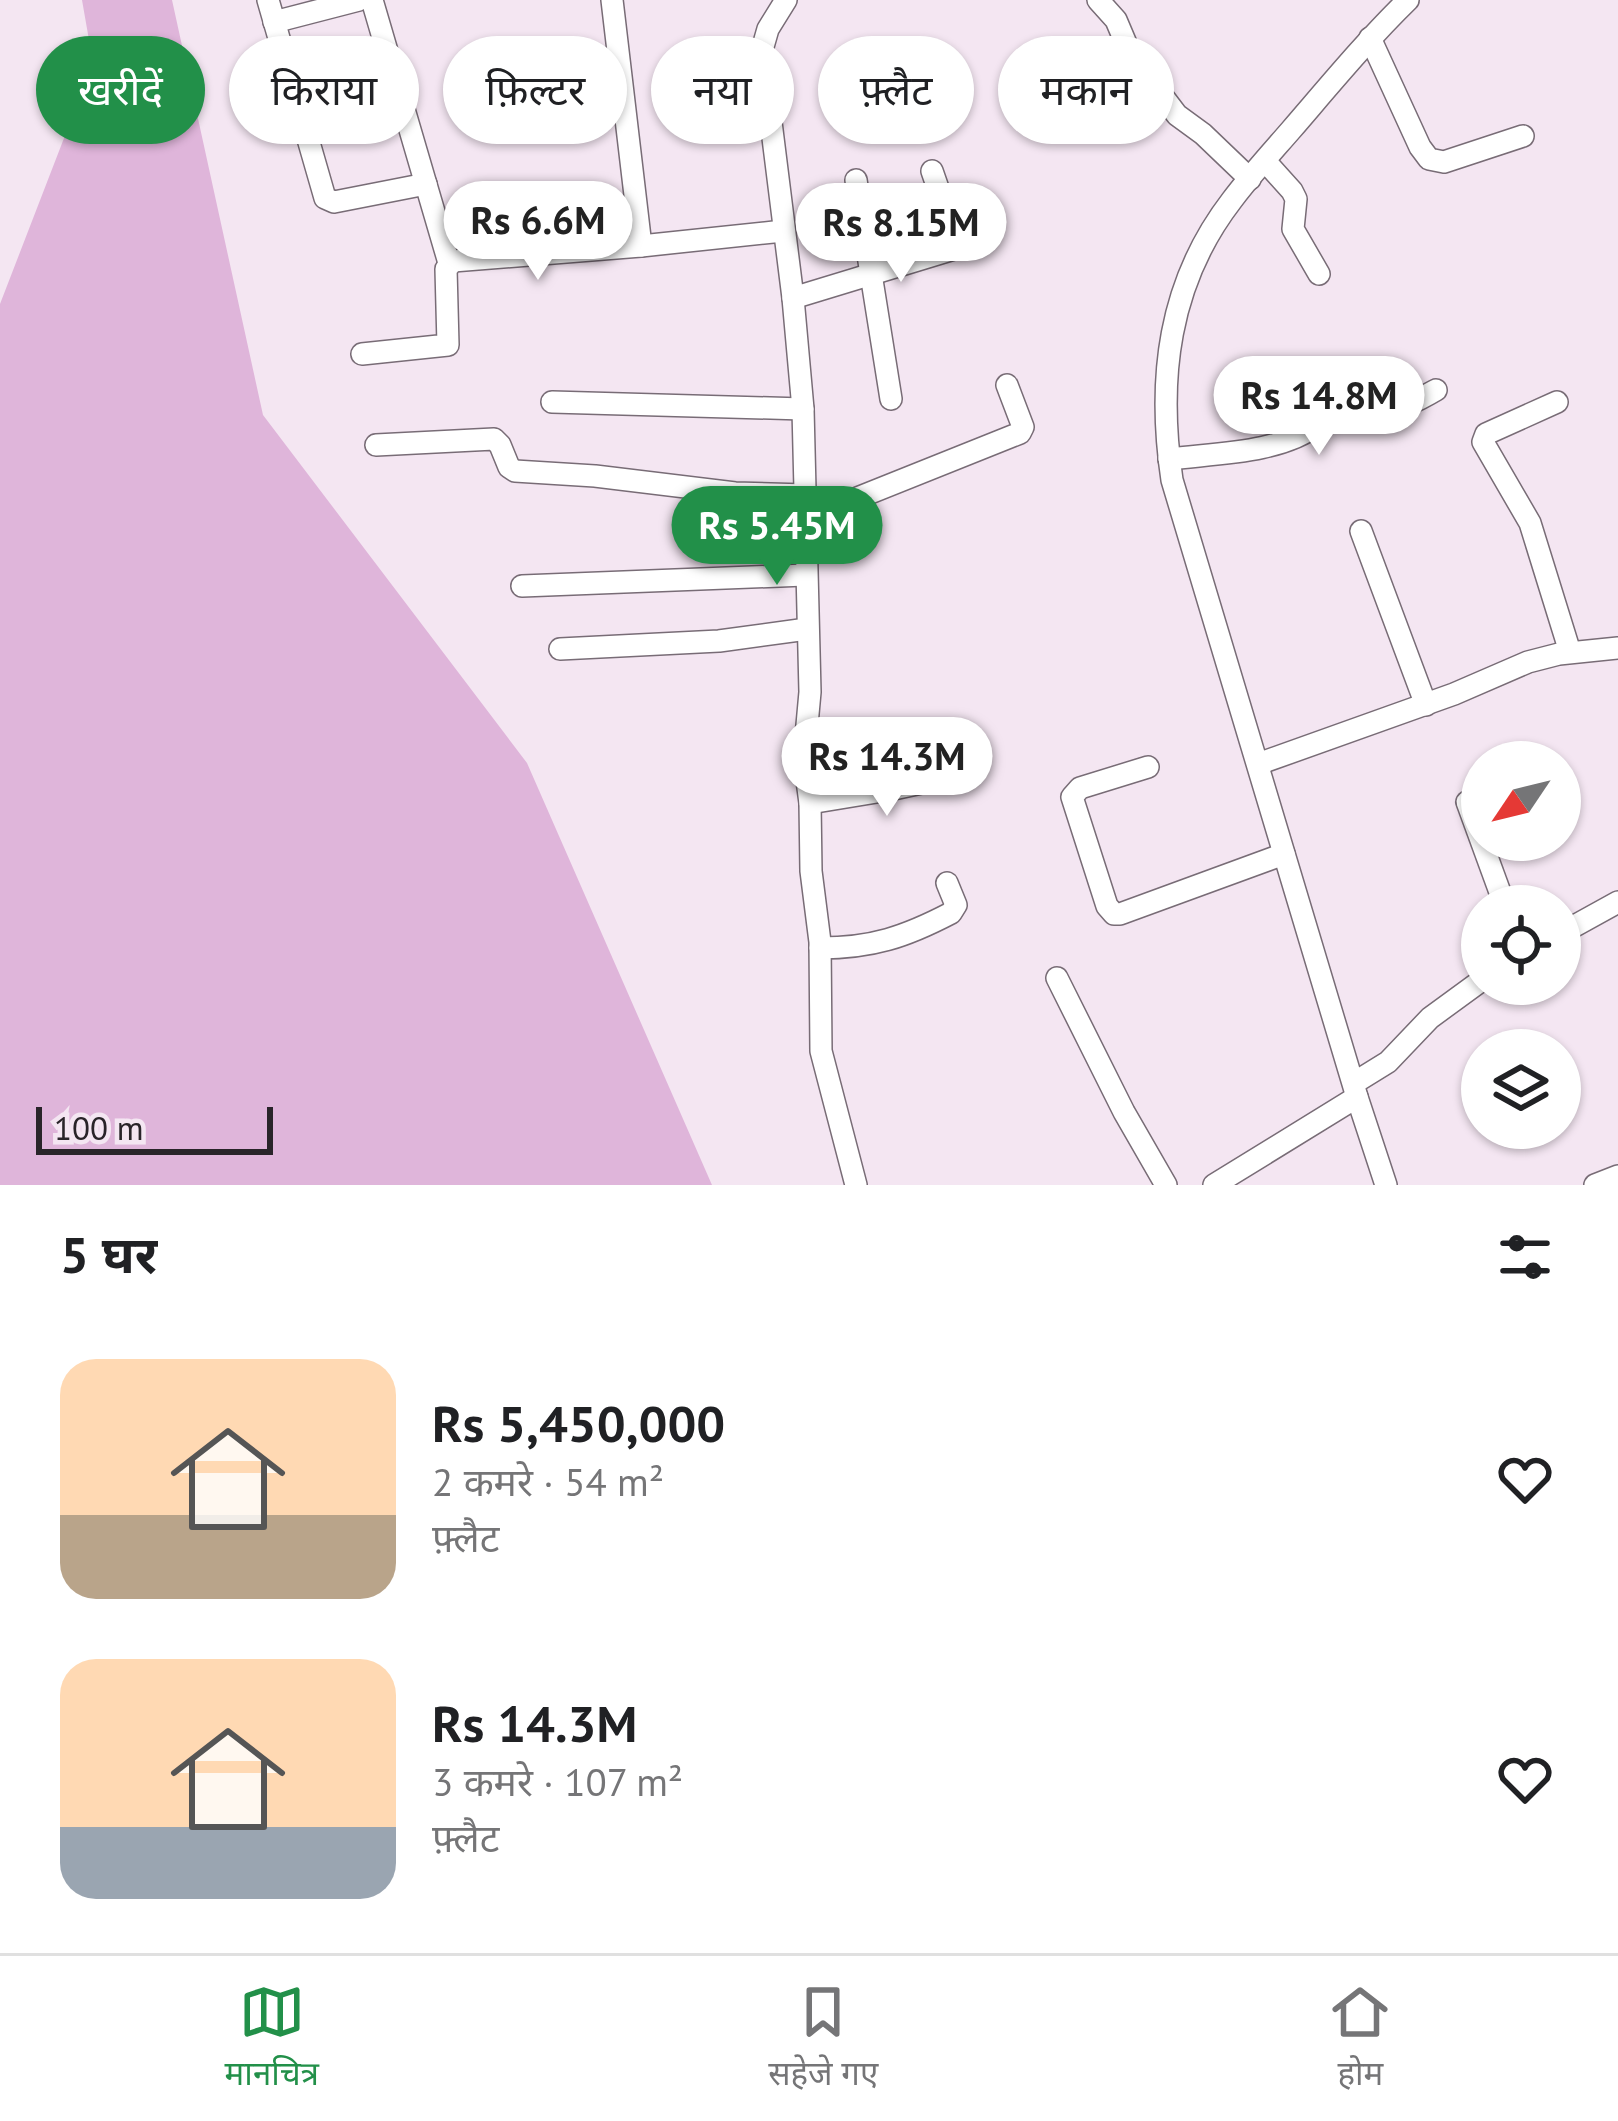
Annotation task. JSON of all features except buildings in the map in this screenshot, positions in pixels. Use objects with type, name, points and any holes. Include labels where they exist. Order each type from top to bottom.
[{"type":"street","points":[[358,0],[271,11],[325,198],[334,202],[426,184]]},
{"type":"street","points":[[362,354],[448,345],[449,263],[372,0]]},
{"type":"street","points":[[612,0],[640,246]]},
{"type":"street","points":[[786,0],[768,29],[762,50],[803,409],[810,692],[804,758],[820,948],[821,1051],[856,1185]]},
{"type":"street","points":[[1097,0],[1116,20],[1141,79],[1158,90],[1177,115],[1294,195],[1294,230],[1319,274]]},
{"type":"street","points":[[1386,1185],[1172,480],[1165,381],[1177,306],[1195,260],[1229,203],[1408,0]]},
{"type":"street","points":[[1370,38],[1429,159],[1444,162],[1523,136]]},
{"type":"street","points":[[793,298],[950,252],[956,246],[932,171]]},
{"type":"street","points":[[856,180],[891,399]]},
{"type":"street","points":[[449,263],[783,231]]},
{"type":"street","points":[[805,519],[1020,433],[1023,428],[1007,385]]},
{"type":"street","points":[[1169,459],[1292,439],[1319,424],[1361,385],[1382,405],[1394,407],[1436,390]]},
{"type":"street","points":[[552,402],[803,409]]},
{"type":"street","points":[[1557,402],[1486,434],[1483,440],[1530,523],[1570,652]]},
{"type":"street","points":[[376,445],[494,440],[515,471],[735,493],[806,495]]},
{"type":"street","points":[[1361,532],[1426,705]]},
{"type":"street","points":[[522,586],[805,575]]},
{"type":"street","points":[[560,649],[719,641],[807,629]]},
{"type":"street","points":[[1258,764],[1426,705],[1528,662],[1618,648]]},
{"type":"street","points":[[1148,767],[1073,793],[1107,906],[1114,914],[1284,854]]},
{"type":"street","points":[[810,803],[953,776]]},
{"type":"street","points":[[820,948],[874,945],[951,914],[956,905],[947,883]]},
{"type":"street","points":[[1581,922],[1618,902]]},
{"type":"street","points":[[1057,978],[1166,1185]]},
{"type":"street","points":[[1214,1185],[1355,1090],[1430,1018],[1461,995]]},
{"type":"street","points":[[1595,1185],[1618,1176]]},
{"type":"shaded area","points":[[82,0],[172,0],[180,36],[88,36]]},
{"type":"shaded area","points":[[62,144],[204,144],[263,415],[527,763],[712,1185],[0,1185],[0,304]]}]
